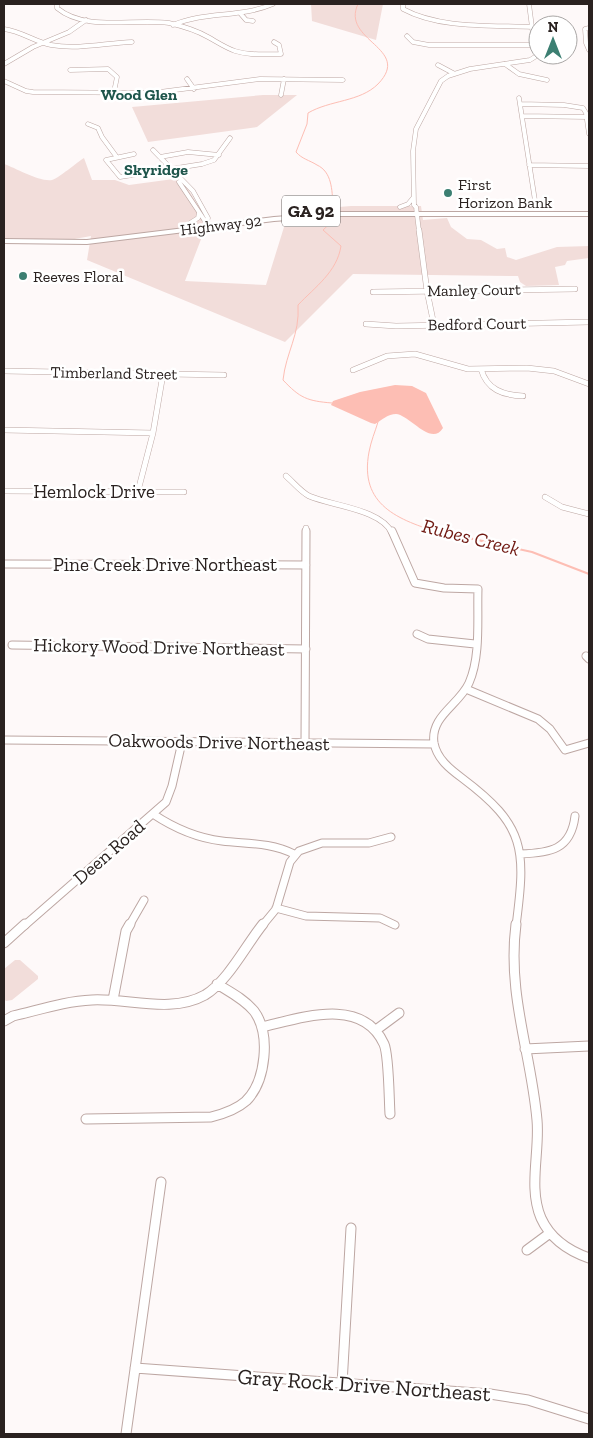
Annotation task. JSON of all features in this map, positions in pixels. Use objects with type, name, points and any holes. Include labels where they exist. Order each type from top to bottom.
[{"type":"main road","name":"Highway 92","points":[[4,237],[71,243],[109,240],[208,224],[316,211],[400,207],[435,213],[589,214]]},
{"type":"main road","name":"Highway 92","points":[[4,241],[95,236],[190,223],[208,224],[416,210],[536,207],[589,208]]},
{"type":"street","points":[[57,4],[57,8],[61,13],[86,20],[144,21],[174,25],[202,33],[222,46],[237,52],[281,54],[279,45],[274,42]]},
{"type":"street","points":[[174,25],[199,16],[240,13],[265,8],[273,4]]},
{"type":"street","points":[[403,4],[403,9],[406,12],[426,18],[528,27]]},
{"type":"street","points":[[240,13],[246,20],[253,22]]},
{"type":"street","points":[[4,64],[41,43],[69,32],[86,20]]},
{"type":"street","points":[[589,28],[585,29],[584,36],[589,50]]},
{"type":"street","points":[[4,30],[41,43],[72,47],[132,42]]},
{"type":"street","points":[[407,36],[413,42],[429,45],[528,47]]},
{"type":"street","points":[[434,325],[427,291],[414,198],[412,150],[414,149],[415,133],[418,124],[441,81],[453,73],[528,60]]},
{"type":"street","points":[[505,64],[519,74],[547,80]]},
{"type":"street","points":[[438,66],[453,73]]},
{"type":"street","points":[[70,70],[110,70],[117,77],[114,92]]},
{"type":"street","points":[[187,79],[194,89]]},
{"type":"street","points":[[4,81],[26,91],[33,92],[169,92],[242,81],[284,79],[343,80]]},
{"type":"street","points":[[281,95],[284,79]]},
{"type":"street","points":[[519,98],[536,207]]},
{"type":"street","points":[[520,104],[575,106],[585,110],[589,134]]},
{"type":"street","points":[[522,116],[587,117]]},
{"type":"street","points":[[88,124],[98,128],[116,156]]},
{"type":"street","points":[[134,154],[116,156],[106,160],[120,177],[202,164],[214,160],[230,138]]},
{"type":"street","points":[[414,149],[416,151],[418,205],[416,210]]},
{"type":"street","points":[[153,150],[193,191],[208,218],[208,224]]},
{"type":"street","points":[[160,157],[188,152],[218,155]]},
{"type":"street","points":[[529,165],[589,166]]},
{"type":"street","points":[[169,168],[167,169],[190,196],[199,213],[208,224]]},
{"type":"street","points":[[400,207],[408,204],[414,198]]},
{"type":"street","points":[[190,223],[198,218],[199,213]]},
{"type":"street","points":[[418,222],[435,213]]},
{"type":"street","name":"Manley Court","points":[[373,292],[575,289]]},
{"type":"street","name":"Bedford Court","points":[[366,324],[396,326],[589,322]]},
{"type":"street","points":[[353,370],[379,358],[405,354],[427,356],[457,366],[481,370],[542,369],[566,374],[588,382]]},
{"type":"street","points":[[481,370],[484,380],[498,392],[507,395],[523,396]]},
{"type":"street","name":"Timberland Street","points":[[4,371],[224,375]]},
{"type":"street","points":[[138,491],[153,434],[163,374]]},
{"type":"street","points":[[4,430],[153,434]]},
{"type":"street","points":[[286,476],[307,496],[367,512],[390,528],[415,583],[444,588],[478,589],[472,673],[466,689],[434,727],[434,744],[445,764],[486,796],[504,815],[515,834],[520,854],[513,963],[517,1004],[526,1048],[538,1129],[535,1197],[542,1220],[550,1233],[570,1249],[589,1258]]},
{"type":"street","name":"Hemlock Drive","points":[[4,491],[184,492]]},
{"type":"street","points":[[545,497],[562,507],[589,514]]},
{"type":"street","points":[[305,743],[306,528]]},
{"type":"street","name":"Pine Creek Drive Northeast","points":[[4,564],[306,565]]},
{"type":"street","points":[[418,634],[428,639],[475,644]]},
{"type":"street","name":"Hickory Wood Drive Northeast","points":[[12,646],[306,649]]},
{"type":"street","points":[[466,689],[538,719],[550,729],[565,750],[589,743]]},
{"type":"street","name":"Oakwoods Drive Northeast","points":[[4,740],[434,744]]},
{"type":"street","name":"Deen Road","points":[[4,942],[153,814],[168,798],[182,742]]},
{"type":"street","points":[[153,814],[200,837],[221,841],[271,844],[282,847],[294,854]]},
{"type":"street","points":[[520,854],[544,853],[563,845],[572,834],[575,816]]},
{"type":"street","points":[[4,1020],[13,1016],[70,1003],[94,1000],[181,1003],[205,995],[217,984],[276,908],[294,854],[315,844],[373,843],[384,841],[391,837]]},
{"type":"street","points":[[113,1000],[126,931],[144,900]]},
{"type":"street","points":[[276,908],[306,916],[380,918],[395,925]]},
{"type":"street","points":[[86,1119],[206,1118],[231,1112],[246,1101],[261,1079],[263,1065],[262,1027],[249,1004],[217,984]]},
{"type":"street","points":[[262,1027],[337,1013],[354,1016],[376,1030],[385,1046],[390,1114]]},
{"type":"street","points":[[376,1030],[399,1013]]},
{"type":"street","points":[[526,1048],[589,1046]]},
{"type":"street","points":[[126,1434],[161,1182]]},
{"type":"street","points":[[342,1384],[351,1228]]},
{"type":"street","points":[[527,1250],[550,1233]]},
{"type":"street","name":"Gray Rock Drive Northeast","points":[[135,1368],[510,1397],[589,1419]]},
{"type":"shaded area","points":[[311,4],[383,4],[376,40],[312,21]]},
{"type":"shaded area","points":[[263,95],[297,95],[257,127],[148,142],[132,107]]},
{"type":"shaded area","points":[[84,158],[92,180],[115,180],[129,185],[181,178],[208,221],[185,281],[266,285],[289,211],[351,206],[421,206],[423,220],[447,218],[451,227],[467,239],[481,240],[497,249],[505,248],[507,257],[516,260],[557,247],[589,246],[589,258],[567,261],[565,265],[555,267],[559,285],[526,286],[520,282],[518,276],[353,274],[285,342],[87,260],[91,236],[69,240],[4,238],[4,164],[34,177],[52,180]]},
{"type":"shaded area","points":[[395,385],[412,386],[426,393],[443,428],[438,433],[427,432],[408,419],[396,414],[388,416],[375,424],[331,405],[333,401],[360,392]]},
{"type":"shaded area","points":[[15,960],[20,960],[38,976],[38,979],[12,1000],[6,1001],[4,999],[4,969]]},
{"type":"waterway","name":"Rubes Creek","points":[[333,205],[330,182],[326,172],[296,152],[307,124],[308,113],[354,98],[371,90],[378,84],[386,72],[387,62],[382,53],[358,27],[355,17],[358,4]]},
{"type":"waterway","name":"Rubes Creek","points":[[332,403],[304,398],[283,380],[295,335],[298,305],[330,271],[339,255],[341,246],[323,230],[335,219]]},
{"type":"waterway","name":"Rubes Creek","points":[[378,422],[369,452],[367,470],[370,485],[376,497],[385,508],[397,516],[441,533]]},
{"type":"waterway","name":"Rubes Creek","points":[[437,531],[532,552],[589,574]]},
{"type":"place","name":"First Horizon Bank","points":[[448,193]]},
{"type":"place","name":"Reeves Floral","points":[[23,276]]},
{"type":"district","name":"Wood Glen","points":[[139,94]]},
{"type":"district","name":"Skyridge","points":[[156,169]]}]
